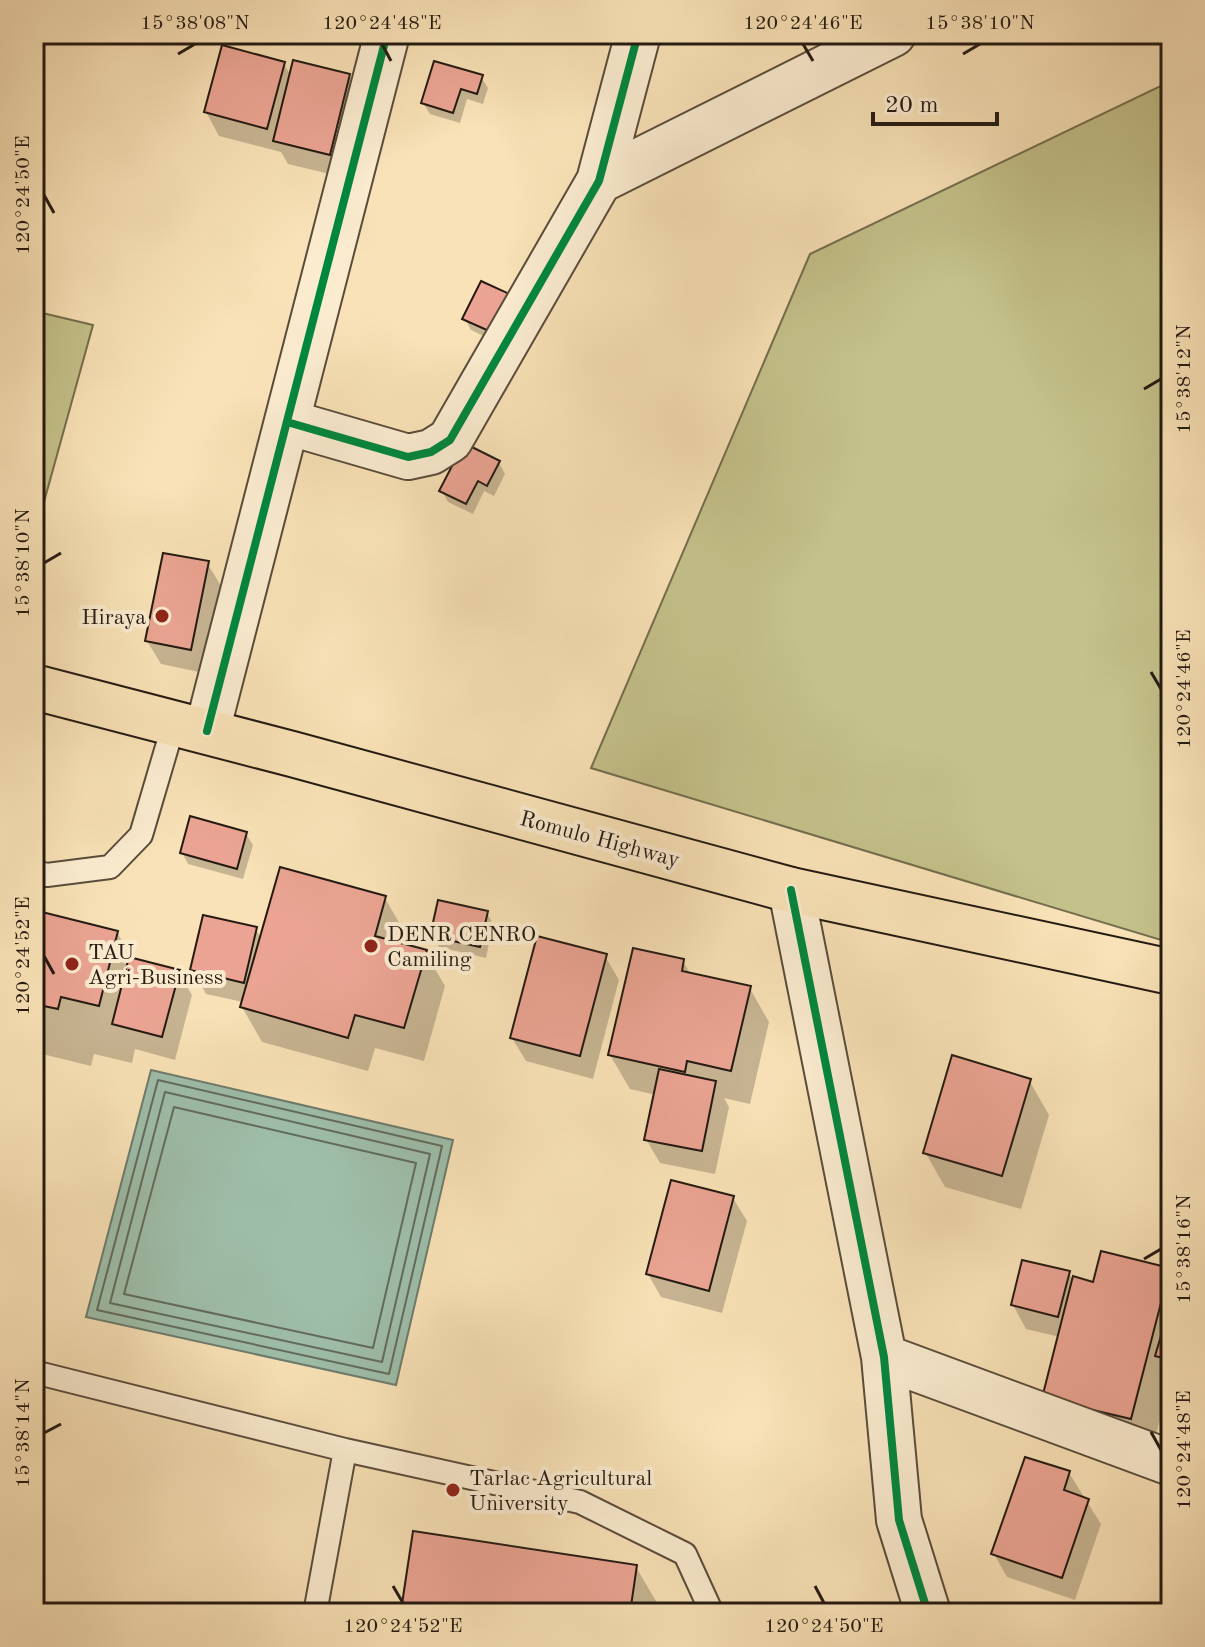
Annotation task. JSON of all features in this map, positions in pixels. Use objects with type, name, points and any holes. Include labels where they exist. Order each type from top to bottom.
[{"type":"highway","name":"Romulo Highway","points":[[34,687],[791,890],[1171,972]]},
{"type":"street","points":[[191,727],[287,422],[387,34]]},
{"type":"street","points":[[287,422],[408,457],[431,452],[450,440],[599,181],[638,34]]},
{"type":"street","points":[[599,181],[889,35]]},
{"type":"street","points":[[791,890],[884,1357],[899,1520],[928,1613]]},
{"type":"street","points":[[884,1357],[1171,1463]]},
{"type":"lane","points":[[34,872],[47,875],[110,867],[141,835],[191,727]]},
{"type":"lane","points":[[34,1372],[345,1450],[580,1502],[685,1554],[712,1613]]},
{"type":"lane","points":[[315,1613],[345,1450]]},
{"type":"shaded area","points":[[1171,81],[1171,943],[591,768],[810,254]]},
{"type":"shaded area","points":[[34,311],[93,325],[34,538]]},
{"type":"water","points":[[151,1070],[453,1140],[396,1385],[86,1317]]},
{"type":"building","points":[[222,45],[285,62],[267,129],[204,112]]},
{"type":"building","points":[[293,60],[350,74],[330,155],[273,141]]},
{"type":"building","points":[[434,61],[483,75],[477,94],[461,89],[453,113],[421,103]]},
{"type":"building","points":[[481,281],[516,297],[498,335],[462,319]]},
{"type":"building","points":[[464,443],[500,461],[487,486],[478,481],[466,504],[439,491]]},
{"type":"building","points":[[163,553],[209,561],[191,650],[145,641]]},
{"type":"building","points":[[190,816],[247,832],[237,869],[180,853]]},
{"type":"building","points":[[280,867],[386,896],[375,936],[427,950],[404,1028],[355,1015],[348,1038],[240,1007]]},
{"type":"building","points":[[438,900],[488,911],[480,947],[430,936]]},
{"type":"building","name":"TAU Agri-Business","points":[[34,910],[118,931],[99,1006],[61,997],[58,1009],[34,1004]]},
{"type":"building","points":[[203,915],[257,927],[244,983],[190,970]]},
{"type":"building","points":[[537,936],[607,954],[580,1056],[510,1038]]},
{"type":"building","points":[[633,948],[684,959],[682,971],[751,986],[731,1071],[687,1061],[685,1072],[608,1055]]},
{"type":"building","points":[[129,957],[180,970],[162,1037],[112,1024]]},
{"type":"building","points":[[952,1055],[1031,1079],[1002,1176],[923,1153]]},
{"type":"building","points":[[659,1069],[716,1081],[702,1151],[644,1140]]},
{"type":"building","points":[[1171,1156],[1171,1191],[1162,1189]]},
{"type":"building","points":[[671,1180],[734,1196],[709,1291],[646,1274]]},
{"type":"building","points":[[1101,1251],[1170,1268],[1131,1419],[1042,1398],[1073,1276],[1093,1282]]},
{"type":"building","points":[[1022,1260],[1070,1271],[1058,1317],[1011,1305]]},
{"type":"building","points":[[1171,1302],[1171,1360],[1155,1356]]},
{"type":"building","points":[[1025,1457],[1070,1471],[1064,1490],[1089,1499],[1062,1578],[991,1554]]},
{"type":"building","points":[[413,1531],[637,1565],[630,1613],[467,1613],[402,1604]]},
{"type":"cycle path","points":[[207,731],[387,34]]},
{"type":"cycle path","points":[[287,422],[408,457],[431,452],[450,440],[599,181],[638,34]]},
{"type":"cycle path","points":[[791,890],[884,1357],[899,1520],[928,1613]]},
{"type":"place","name":"Hiraya","points":[[162,616]]},
{"type":"place","name":"DENR CENRO Camiling","points":[[371,946]]},
{"type":"place","name":"TAU Agri-Business","points":[[72,964]]},
{"type":"place","name":"Tarlac Agricultural University","points":[[453,1490]]}]
